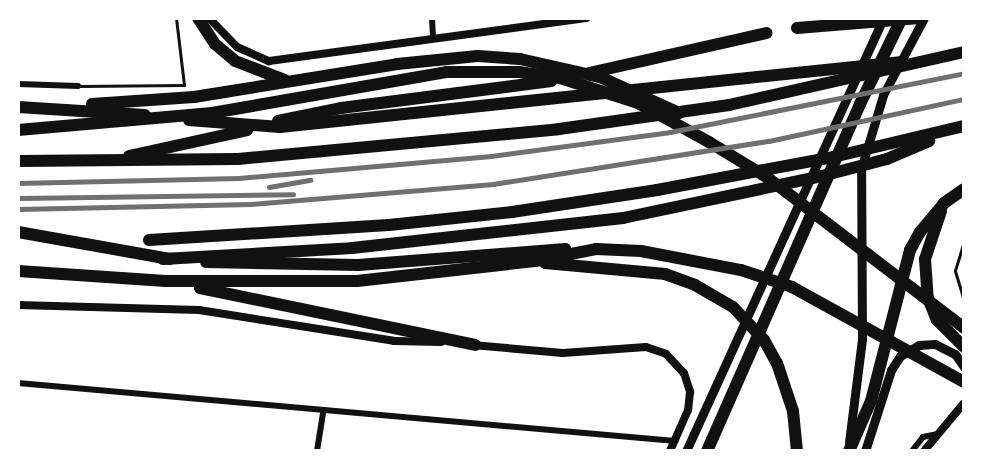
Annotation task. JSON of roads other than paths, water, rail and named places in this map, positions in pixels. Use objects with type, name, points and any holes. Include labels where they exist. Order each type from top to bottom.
[{"type":"highway","points":[[198,18],[215,44],[235,61],[290,81]]},
{"type":"highway","points":[[707,451],[825,183],[902,18]]},
{"type":"highway","points":[[797,28],[922,18]]},
{"type":"highway","points":[[99,162],[214,140],[312,113],[538,83],[767,33]]},
{"type":"highway","points":[[18,161],[99,162],[300,155],[636,119],[815,88],[964,52]]},
{"type":"highway","points":[[18,107],[194,98],[429,59],[478,56],[561,66],[641,93],[696,125],[964,328]]},
{"type":"highway","points":[[43,107],[251,127],[374,117],[940,58]]},
{"type":"highway","points":[[18,130],[212,113],[416,75],[478,70],[560,78],[638,103],[674,120],[768,178]]},
{"type":"highway","points":[[148,240],[389,225],[512,212],[657,190],[833,158],[964,127]]},
{"type":"highway","points":[[163,259],[362,247],[632,217],[888,159],[964,127]]},
{"type":"highway","points":[[848,451],[871,400],[910,250],[920,232],[944,203],[964,189]]},
{"type":"highway","points":[[944,203],[927,251],[924,274],[937,320],[964,347]]},
{"type":"highway","points":[[18,232],[163,259],[237,265],[358,265],[561,257],[665,274],[695,285],[733,307],[764,340],[777,363],[793,411],[797,451]]},
{"type":"highway","points":[[18,271],[166,281],[357,281],[535,261],[596,249],[657,253],[772,280],[809,295],[964,382]]},
{"type":"highway","points":[[166,281],[475,345]]},
{"type":"main road","points":[[686,451],[883,18]]},
{"type":"main road","points":[[848,451],[861,339],[861,169],[883,95],[922,18]]},
{"type":"main road","points":[[865,451],[891,370],[900,356],[919,345],[935,344],[955,354],[964,367]]},
{"type":"street","points":[[209,18],[237,47],[269,61],[586,18]]},
{"type":"street","points":[[432,18],[433,39]]},
{"type":"street","points":[[18,84],[78,86]]},
{"type":"street","points":[[18,305],[199,310],[394,340],[563,353],[646,347],[666,354],[680,366],[688,383],[688,410],[670,451]]},
{"type":"street","points":[[18,383],[323,412],[675,441]]},
{"type":"street","points":[[924,451],[964,403]]},
{"type":"street","points":[[317,451],[323,412]]},
{"type":"street","points":[[912,451],[923,437],[938,434]]},
{"type":"lane","points":[[78,86],[184,85],[176,18]]},
{"type":"lane","points":[[964,241],[955,271],[964,300]]},
{"type":"railway","points":[[18,183],[239,178],[491,156],[670,132],[964,73]]},
{"type":"railway","points":[[18,209],[251,204],[493,184],[769,141],[964,99]]},
{"type":"railway","points":[[269,187],[310,180]]},
{"type":"railway","points":[[20,198],[293,194]]}]
